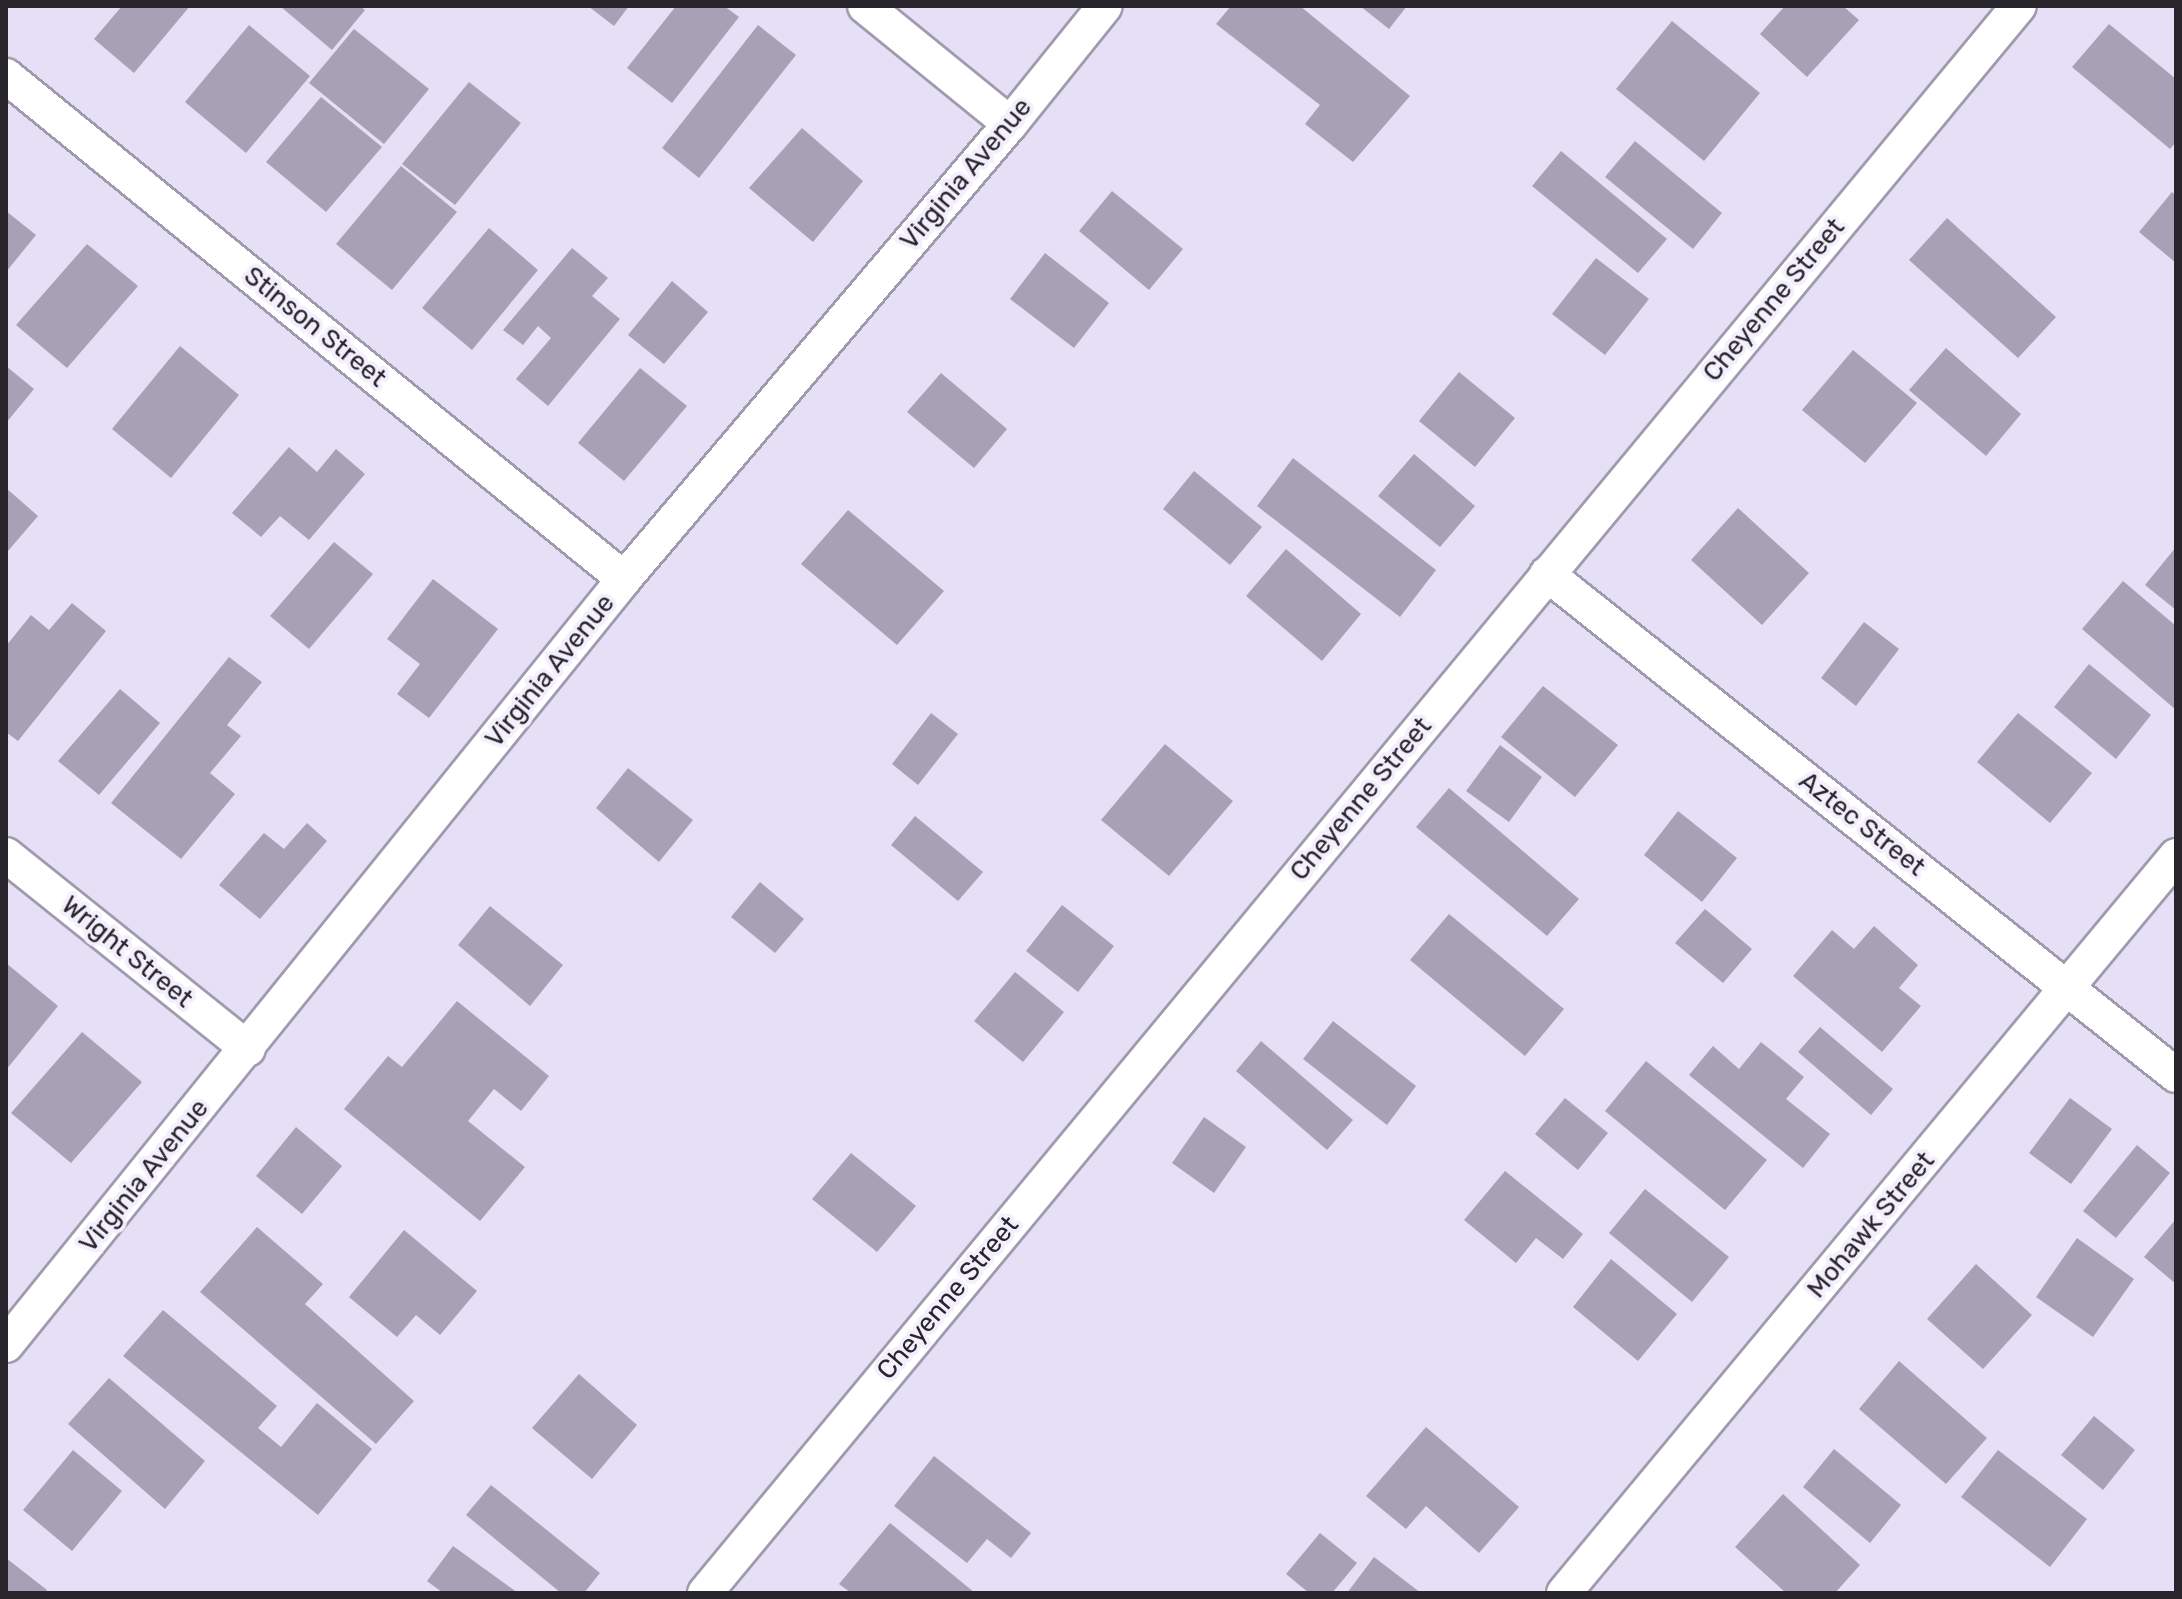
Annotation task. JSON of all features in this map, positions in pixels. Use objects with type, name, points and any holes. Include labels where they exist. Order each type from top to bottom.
[{"type":"street","points":[[865,6],[1010,124]]},
{"type":"street","name":"Virginia Avenue","points":[[6,1345],[248,1049],[624,579],[1010,124],[1105,6]]},
{"type":"street","name":"Cheyenne Street","points":[[705,1593],[2019,6]]},
{"type":"street","name":"Stinson Street","points":[[6,76],[624,579]]},
{"type":"street","name":"Aztec Street","points":[[1547,574],[2176,1075]]},
{"type":"street","name":"Wright Street","points":[[6,855],[248,1049]]},
{"type":"street","name":"Mohawk Street","points":[[1564,1593],[2176,856]]},
{"type":"building","points":[[122,6],[190,6],[134,73],[94,39]]},
{"type":"building","points":[[280,6],[360,6],[365,10],[332,50]]},
{"type":"building","points":[[588,6],[629,6],[614,26]]},
{"type":"building","points":[[676,6],[724,6],[739,17],[672,103],[627,68]]},
{"type":"building","points":[[1231,6],[1300,6],[1410,96],[1353,162],[1305,124],[1320,105],[1216,24]]},
{"type":"building","points":[[1360,6],[1407,6],[1389,29]]},
{"type":"building","points":[[1785,6],[1843,6],[1859,20],[1807,77],[1760,34]]},
{"type":"building","points":[[1672,21],[1760,93],[1704,161],[1616,89]]},
{"type":"building","points":[[2109,24],[2176,79],[2176,142],[2170,149],[2072,67]]},
{"type":"building","points":[[249,25],[310,76],[246,153],[185,102]]},
{"type":"building","points":[[758,25],[796,55],[699,178],[662,148]]},
{"type":"building","points":[[354,29],[429,89],[384,144],[309,83]]},
{"type":"building","points":[[469,82],[521,123],[455,205],[402,164]]},
{"type":"building","points":[[321,97],[382,147],[326,212],[266,162]]},
{"type":"building","points":[[802,128],[863,181],[813,242],[749,188]]},
{"type":"building","points":[[1635,141],[1722,213],[1693,249],[1605,177]]},
{"type":"building","points":[[1561,151],[1667,239],[1638,273],[1532,186]]},
{"type":"building","points":[[401,166],[457,212],[392,290],[336,244]]},
{"type":"building","points":[[1112,191],[1183,249],[1149,290],[1079,231]]},
{"type":"building","points":[[2172,192],[2176,196],[2176,263],[2139,232]]},
{"type":"building","points":[[6,211],[36,235],[6,272]]},
{"type":"building","points":[[1947,218],[2056,317],[2018,358],[1909,260]]},
{"type":"building","points":[[489,228],[538,270],[472,350],[422,308]]},
{"type":"building","points":[[87,244],[138,286],[67,368],[16,325]]},
{"type":"building","points":[[572,248],[608,278],[592,296],[620,319],[548,406],[516,379],[551,338],[538,326],[523,345],[503,330]]},
{"type":"building","points":[[1045,253],[1109,303],[1074,348],[1010,299]]},
{"type":"building","points":[[1596,258],[1649,299],[1605,355],[1552,314]]},
{"type":"building","points":[[672,281],[708,312],[664,364],[628,335]]},
{"type":"building","points":[[180,346],[239,395],[171,478],[112,429]]},
{"type":"building","points":[[1946,348],[2021,414],[1986,456],[1909,390]]},
{"type":"building","points":[[1853,350],[1917,403],[1865,463],[1802,410]]},
{"type":"building","points":[[6,366],[34,389],[6,423]]},
{"type":"building","points":[[640,368],[687,406],[624,481],[578,443]]},
{"type":"building","points":[[1459,372],[1515,418],[1475,467],[1419,421]]},
{"type":"building","points":[[941,373],[1007,429],[974,468],[907,412]]},
{"type":"building","points":[[289,447],[317,472],[336,449],[365,474],[309,540],[280,516],[261,537],[232,513]]},
{"type":"building","points":[[1414,454],[1475,506],[1440,547],[1378,496]]},
{"type":"building","points":[[1293,458],[1436,570],[1400,617],[1257,506]]},
{"type":"building","points":[[1194,471],[1262,527],[1230,565],[1163,509]]},
{"type":"building","points":[[6,488],[38,516],[8,551],[6,549]]},
{"type":"building","points":[[1738,508],[1809,573],[1762,625],[1691,560]]},
{"type":"building","points":[[848,510],[944,591],[897,645],[801,564]]},
{"type":"building","points":[[334,542],[373,574],[309,649],[270,616]]},
{"type":"building","points":[[2176,547],[2176,610],[2145,585]]},
{"type":"building","points":[[1286,549],[1361,614],[1322,661],[1246,596]]},
{"type":"building","points":[[433,579],[498,629],[429,718],[397,694],[420,664],[387,639]]},
{"type":"building","points":[[2123,581],[2176,626],[2176,710],[2082,629]]},
{"type":"building","points":[[72,603],[106,631],[18,741],[6,732],[6,646],[31,615],[49,630]]},
{"type":"building","points":[[1864,622],[1899,649],[1856,706],[1821,678]]},
{"type":"building","points":[[229,657],[262,682],[227,725],[241,736],[210,773],[235,794],[181,859],[111,803]]},
{"type":"building","points":[[2089,664],[2151,715],[2116,759],[2054,707]]},
{"type":"building","points":[[1543,686],[1618,745],[1575,797],[1501,737]]},
{"type":"building","points":[[120,689],[160,723],[99,795],[58,761]]},
{"type":"building","points":[[931,713],[958,734],[918,785],[892,764]]},
{"type":"building","points":[[2018,713],[2092,773],[2050,823],[1977,762]]},
{"type":"building","points":[[1165,744],[1233,801],[1169,876],[1101,820]]},
{"type":"building","points":[[1500,745],[1542,777],[1509,822],[1466,791]]},
{"type":"building","points":[[628,768],[693,820],[659,862],[596,808]]},
{"type":"building","points":[[1449,788],[1579,899],[1547,936],[1416,827]]},
{"type":"building","points":[[1678,811],[1737,858],[1702,902],[1644,855]]},
{"type":"building","points":[[915,816],[983,872],[958,901],[891,845]]},
{"type":"building","points":[[307,823],[327,841],[260,919],[219,885],[264,833],[284,849]]},
{"type":"building","points":[[760,882],[804,919],[775,953],[731,917]]},
{"type":"building","points":[[1062,905],[1114,946],[1078,992],[1026,951]]},
{"type":"building","points":[[490,906],[563,965],[530,1006],[458,945]]},
{"type":"building","points":[[1705,909],[1752,949],[1723,983],[1675,943]]},
{"type":"building","points":[[1449,914],[1564,1009],[1525,1056],[1410,960]]},
{"type":"building","points":[[1874,926],[1918,965],[1899,988],[1921,1006],[1882,1052],[1793,976],[1832,930],[1854,949]]},
{"type":"building","points":[[6,963],[58,1006],[6,1070]]},
{"type":"building","points":[[1015,972],[1064,1012],[1023,1062],[974,1021]]},
{"type":"building","points":[[457,1001],[549,1076],[521,1111],[494,1089],[468,1121],[525,1167],[480,1221],[344,1109],[388,1056],[402,1067]]},
{"type":"building","points":[[1333,1021],[1416,1086],[1387,1125],[1303,1059]]},
{"type":"building","points":[[1820,1027],[1893,1089],[1871,1115],[1798,1052]]},
{"type":"building","points":[[82,1032],[142,1082],[71,1163],[11,1113]]},
{"type":"building","points":[[1261,1041],[1353,1120],[1327,1150],[1236,1071]]},
{"type":"building","points":[[1761,1042],[1804,1077],[1786,1099],[1830,1134],[1803,1168],[1689,1075],[1713,1046],[1739,1069]]},
{"type":"building","points":[[1646,1061],[1767,1160],[1725,1210],[1605,1111]]},
{"type":"building","points":[[1565,1098],[1608,1133],[1578,1170],[1535,1134]]},
{"type":"building","points":[[2070,1098],[2112,1129],[2071,1184],[2029,1153]]},
{"type":"building","points":[[1204,1117],[1246,1147],[1214,1193],[1172,1163]]},
{"type":"building","points":[[296,1127],[342,1166],[302,1214],[256,1176]]},
{"type":"building","points":[[2137,1145],[2170,1173],[2116,1238],[2083,1211]]},
{"type":"building","points":[[851,1153],[916,1206],[877,1252],[812,1199]]},
{"type":"building","points":[[1505,1171],[1583,1234],[1563,1259],[1536,1238],[1516,1263],[1464,1220]]},
{"type":"building","points":[[1645,1189],[1729,1257],[1692,1302],[1609,1233]]},
{"type":"building","points":[[2176,1219],[2176,1284],[2144,1257]]},
{"type":"building","points":[[257,1227],[323,1284],[305,1304],[414,1401],[376,1444],[200,1292]]},
{"type":"building","points":[[404,1230],[477,1291],[440,1335],[416,1315],[397,1337],[349,1297]]},
{"type":"building","points":[[2077,1238],[2134,1279],[2093,1337],[2036,1297]]},
{"type":"building","points":[[1611,1259],[1677,1314],[1638,1361],[1573,1307]]},
{"type":"building","points":[[1976,1264],[2032,1315],[1983,1369],[1927,1319]]},
{"type":"building","points":[[163,1310],[277,1406],[258,1428],[281,1447],[317,1403],[372,1449],[318,1515],[123,1356]]},
{"type":"building","points":[[1899,1361],[1987,1438],[1946,1484],[1859,1409]]},
{"type":"building","points":[[579,1374],[637,1425],[592,1479],[532,1428]]},
{"type":"building","points":[[109,1378],[205,1461],[165,1509],[68,1424]]},
{"type":"building","points":[[2094,1416],[2135,1450],[2103,1490],[2061,1455]]},
{"type":"building","points":[[1426,1427],[1519,1507],[1479,1553],[1426,1506],[1406,1529],[1366,1496]]},
{"type":"building","points":[[1834,1449],[1901,1505],[1870,1543],[1803,1487]]},
{"type":"building","points":[[73,1450],[122,1491],[72,1551],[23,1510]]},
{"type":"building","points":[[1998,1450],[2087,1519],[2050,1567],[1961,1497]]},
{"type":"building","points":[[934,1456],[1031,1533],[1011,1558],[987,1539],[967,1563],[894,1506]]},
{"type":"building","points":[[491,1485],[600,1573],[584,1593],[561,1593],[466,1515]]},
{"type":"building","points":[[1783,1494],[1860,1565],[1835,1593],[1786,1593],[1735,1547]]},
{"type":"building","points":[[890,1523],[975,1593],[851,1593],[839,1584]]},
{"type":"building","points":[[1320,1533],[1357,1563],[1332,1593],[1309,1593],[1286,1574]]},
{"type":"building","points":[[453,1546],[518,1593],[443,1593],[427,1581]]},
{"type":"building","points":[[1374,1557],[1421,1593],[1347,1593]]},
{"type":"building","points":[[6,1558],[47,1590],[45,1593],[6,1593]]}]
